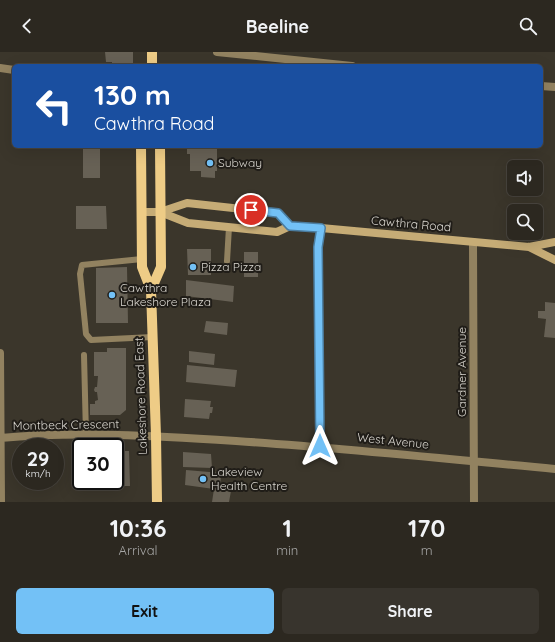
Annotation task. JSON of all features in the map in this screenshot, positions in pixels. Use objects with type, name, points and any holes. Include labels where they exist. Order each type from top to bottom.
[{"type":"main road","points":[[152,52],[152,64]]},
{"type":"main road","name":"Lakeshore Road East","points":[[141,148],[142,267],[151,290],[156,436],[156,502]]},
{"type":"main road","name":"Lakeshore Road East","points":[[151,290],[161,267],[160,148]]},
{"type":"main road","name":"Cawthra Road","points":[[141,212],[160,212],[187,203],[278,213],[290,226]]},
{"type":"main road","name":"Cawthra Road","points":[[160,212],[188,223],[277,232],[290,226],[529,248],[555,260]]},
{"type":"main road","name":"Cawthra Road","points":[[529,248],[555,242]]},
{"type":"street","points":[[217,52],[333,64]]},
{"type":"street","points":[[0,68],[12,70]]},
{"type":"street","points":[[543,86],[555,87]]},
{"type":"street","points":[[320,446],[318,247],[321,228]]},
{"type":"street","name":"Gardner Avenue","points":[[473,242],[474,502]]},
{"type":"street","points":[[0,353],[1,502]]},
{"type":"street","name":"Montbeck Crescent","points":[[1,438],[86,435],[156,436]]},
{"type":"street","name":"West Avenue","points":[[156,436],[320,446],[555,469]]},
{"type":"lane","points":[[227,261],[229,227]]},
{"type":"lane","points":[[142,259],[82,265],[80,274],[86,334],[91,340],[153,337]]},
{"type":"lane","points":[[84,355],[86,435]]},
{"type":"building","points":[[105,52],[133,52],[132,64],[112,64],[112,62],[106,62]]},
{"type":"building","points":[[83,148],[100,148],[100,178],[83,178]]},
{"type":"building","points":[[187,148],[217,148],[217,171],[215,171],[215,178],[201,177],[201,171],[190,171],[190,154],[187,154]]},
{"type":"building","points":[[76,206],[106,206],[107,229],[76,229]]},
{"type":"building","points":[[187,249],[211,249],[211,275],[188,275]]},
{"type":"building","points":[[244,252],[258,252],[258,277],[244,277]]},
{"type":"building","name":"Cawthra Lakeshore Plaza","points":[[127,267],[128,323],[96,323],[96,268]]},
{"type":"building","points":[[186,280],[234,286],[233,302],[186,296]]},
{"type":"building","points":[[545,302],[555,303],[555,338],[544,337],[546,319],[538,318],[538,311],[545,311]]},
{"type":"building","points":[[206,321],[228,323],[227,335],[204,332]]},
{"type":"building","points":[[107,348],[126,348],[126,410],[120,415],[90,415],[90,404],[95,404],[95,401],[98,400],[97,392],[94,390],[95,387],[97,387],[98,376],[94,376],[94,352],[107,352]]},
{"type":"building","points":[[189,351],[215,354],[214,365],[189,362]]},
{"type":"building","points":[[187,365],[237,370],[235,387],[186,382]]},
{"type":"building","points":[[185,399],[211,401],[210,407],[213,407],[209,419],[184,417]]},
{"type":"building","points":[[124,451],[129,451],[130,486],[124,486]]},
{"type":"building","points":[[183,452],[211,454],[212,468],[183,467]]},
{"type":"building","name":"Lakeview Health Centre","points":[[186,470],[221,473],[220,490],[231,491],[229,502],[212,502],[214,489],[185,485]]},
{"type":"place","name":"Subway","points":[[210,163]]},
{"type":"place","name":"Pizza Pizza","points":[[193,267]]},
{"type":"place","name":"Cawthra Lakeshore Plaza","points":[[112,295]]},
{"type":"place","name":"Lakeview Health Centre","points":[[203,479]]},
{"type":"route","points":[[251,210],[278,213],[290,226],[321,228],[318,247],[320,446]]}]
